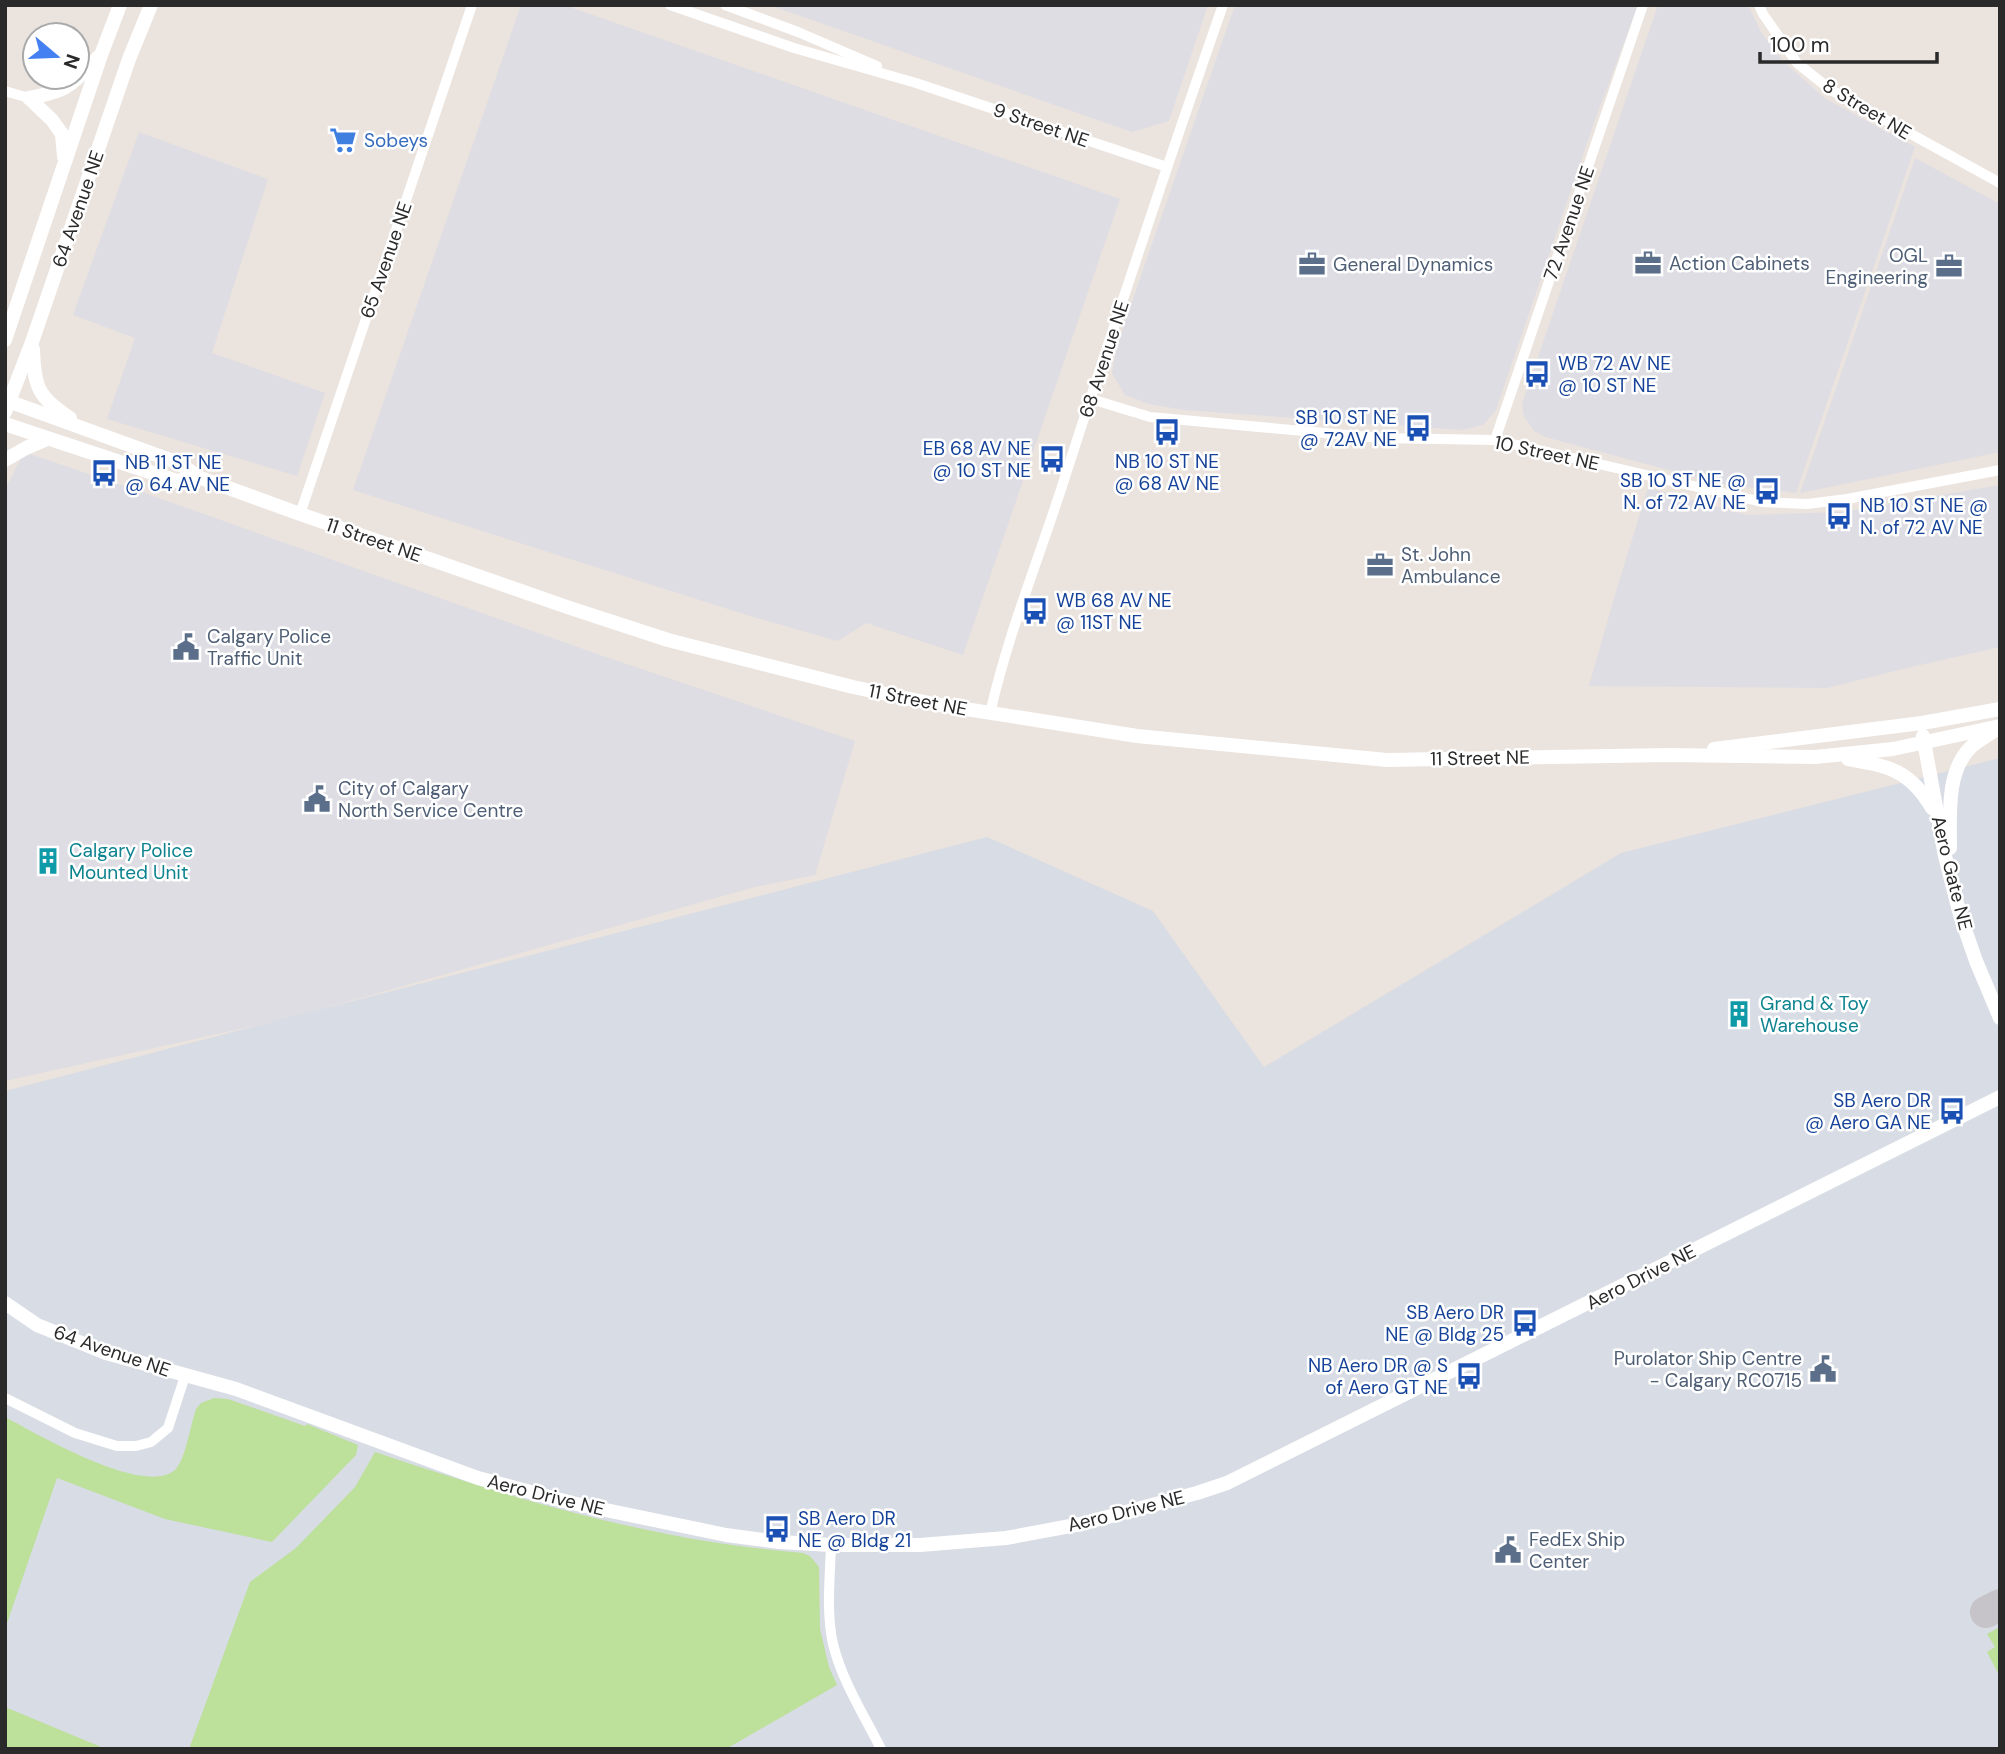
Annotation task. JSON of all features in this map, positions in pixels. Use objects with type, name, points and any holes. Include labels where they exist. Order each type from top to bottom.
[{"type":"street","name":"64 Avenue NE","points":[[5,340],[100,55],[120,5]]},
{"type":"street","name":"64 Avenue NE","points":[[6,404],[32,342],[129,59],[149,12],[157,5]]},
{"type":"street","name":"65 Avenue NE","points":[[300,514],[472,5]]},
{"type":"street","name":"9 Street NE","points":[[670,5],[794,48],[916,83],[1167,167]]},
{"type":"street","name":"9 Street NE","points":[[725,5],[798,32],[916,83]]},
{"type":"street","name":"68 Avenue NE","points":[[990,714],[1003,659],[1223,5]]},
{"type":"street","name":"72 Avenue NE","points":[[1495,440],[1643,5]]},
{"type":"street","name":"8 Street NE","points":[[1759,5],[1797,63],[1831,90],[2000,183]]},
{"type":"street","points":[[5,91],[29,98],[54,94],[66,89],[100,55]]},
{"type":"street","points":[[29,98],[62,134],[64,164]]},
{"type":"street","points":[[5,316],[24,282]]},
{"type":"street","points":[[32,342],[34,373],[40,392],[56,409],[92,433]]},
{"type":"street","name":"10 Street NE","points":[[1091,399],[1150,417],[1380,438],[1495,440],[1762,502],[1807,504],[1847,499],[2000,470]]},
{"type":"street","name":"11 Street NE","points":[[6,404],[179,463],[198,477],[300,514],[668,640],[853,687],[990,714],[1137,736],[1387,760],[1668,755],[1836,756],[1923,743],[2000,727]]},
{"type":"street","name":"11 Street NE","points":[[5,424],[177,481],[198,477]]},
{"type":"street","points":[[5,460],[26,447],[47,439]]},
{"type":"street","name":"11 Street NE","points":[[1668,755],[1922,723],[2000,709]]},
{"type":"street","name":"Aero Gate NE","points":[[1922,723],[1923,743],[1960,915],[2000,1018]]},
{"type":"street","points":[[1952,880],[1951,794],[1958,763],[1971,746],[2000,727]]},
{"type":"street","points":[[1836,756],[1889,768],[1903,775],[1921,790],[1938,818]]},
{"type":"street","name":"Aero Drive NE","points":[[185,1376],[236,1390],[478,1478],[675,1525],[779,1542],[831,1545],[920,1545],[1006,1538],[1081,1524],[1227,1483],[2000,1097]]},
{"type":"street","name":"64 Avenue NE","points":[[5,1303],[37,1325],[106,1353],[185,1376]]},
{"type":"street","points":[[5,1398],[75,1433],[117,1446],[136,1446],[151,1441],[168,1428],[185,1376]]},
{"type":"street","points":[[831,1545],[830,1616],[833,1642],[840,1668],[881,1749]]},
{"type":"shaded area","points":[[521,5],[564,5],[1120,199],[963,655],[866,623],[838,641],[750,616],[353,490]]},
{"type":"shaded area","points":[[769,5],[1208,5],[1169,121],[1132,132]]},
{"type":"shaded area","points":[[1235,5],[1638,5],[1595,120],[1496,410],[1483,425],[1462,430],[1185,410],[1149,404],[1125,395],[1112,373],[1117,345]]},
{"type":"shaded area","points":[[1658,5],[1748,5],[1762,34],[1785,63],[1826,99],[1915,147],[1796,493],[1721,484],[1545,437],[1534,431],[1524,416],[1522,404]]},
{"type":"shaded area","points":[[139,132],[268,179],[212,353],[325,393],[297,476],[107,419],[135,338],[73,315]]},
{"type":"shaded area","points":[[1915,158],[2000,204],[2000,452],[1800,493]]},
{"type":"shaded area","points":[[24,452],[600,655],[855,741],[815,875],[755,887],[290,1018],[5,1081],[5,490]]},
{"type":"shaded area","points":[[2000,485],[2000,647],[1827,688],[1589,686],[1648,488],[1747,515],[1844,512]]},
{"type":"shaded area","points":[[2000,758],[2000,1749],[5,1749],[5,1091],[987,837],[1153,911],[1264,1067],[1621,853]]},
{"type":"green space","points":[[214,1398],[228,1399],[305,1426],[307,1424],[358,1445],[356,1455],[272,1542],[165,1519],[57,1478],[5,1629],[5,1417],[90,1460],[116,1470],[140,1476],[160,1476],[175,1470],[179,1465],[196,1409],[201,1403]]},
{"type":"green space","points":[[375,1452],[500,1492],[627,1526],[810,1556],[819,1567],[820,1629],[829,1667],[837,1685],[726,1749],[189,1749],[250,1582],[296,1548],[355,1487]]},
{"type":"green space","points":[[2000,1627],[2000,1677],[1987,1652],[1995,1647],[1987,1634]]},
{"type":"green space","points":[[5,1707],[106,1749],[5,1749]]},
{"type":"taxiway","points":[[1986,1612],[2000,1605]]},
{"type":"place","name":"Sobeys","points":[[343,140]]},
{"type":"place","name":"Action Cabinets","points":[[1648,263]]},
{"type":"place","name":"General Dynamics","points":[[1312,264]]},
{"type":"place","name":"OGL Engineering","points":[[1949,266]]},
{"type":"place","name":"WB 72 AV NE @ 10 ST NE","points":[[1537,374]]},
{"type":"place","name":"SB 10 ST NE @ 72AV NE","points":[[1418,428]]},
{"type":"place","name":"NB 10 ST NE @ 68 AV NE","points":[[1167,432]]},
{"type":"place","name":"EB 68 AV NE @ 10 ST NE","points":[[1052,459]]},
{"type":"place","name":"NB 11 ST NE @ 64 AV NE","points":[[104,473]]},
{"type":"place","name":"SB 10 ST NE @ N. of 72 AV NE","points":[[1767,491]]},
{"type":"place","name":"NB 10 ST NE @ N. of 72 AV NE","points":[[1839,516]]},
{"type":"place","name":"St. John Ambulance","points":[[1380,565]]},
{"type":"place","name":"WB 68 AV NE @ 11ST NE","points":[[1035,611]]},
{"type":"place","name":"Calgary Police Traffic Unit","points":[[186,647]]},
{"type":"place","name":"City of Calgary North Service Centre","points":[[317,799]]},
{"type":"place","name":"Calgary Police Mounted Unit","points":[[48,861]]},
{"type":"place","name":"Grand & Toy Warehouse","points":[[1739,1014]]},
{"type":"place","name":"SB Aero DR @ Aero GA NE","points":[[1952,1111]]},
{"type":"place","name":"SB Aero DR NE @ Bldg 25","points":[[1525,1323]]},
{"type":"place","name":"Purolator Ship Centre - Calgary RC0715","points":[[1823,1369]]},
{"type":"place","name":"NB Aero DR @ S of Aero GT NE","points":[[1469,1376]]},
{"type":"place","name":"SB Aero DR NE @ Bldg 21","points":[[777,1529]]},
{"type":"place","name":"FedEx Ship Center","points":[[1508,1550]]}]
